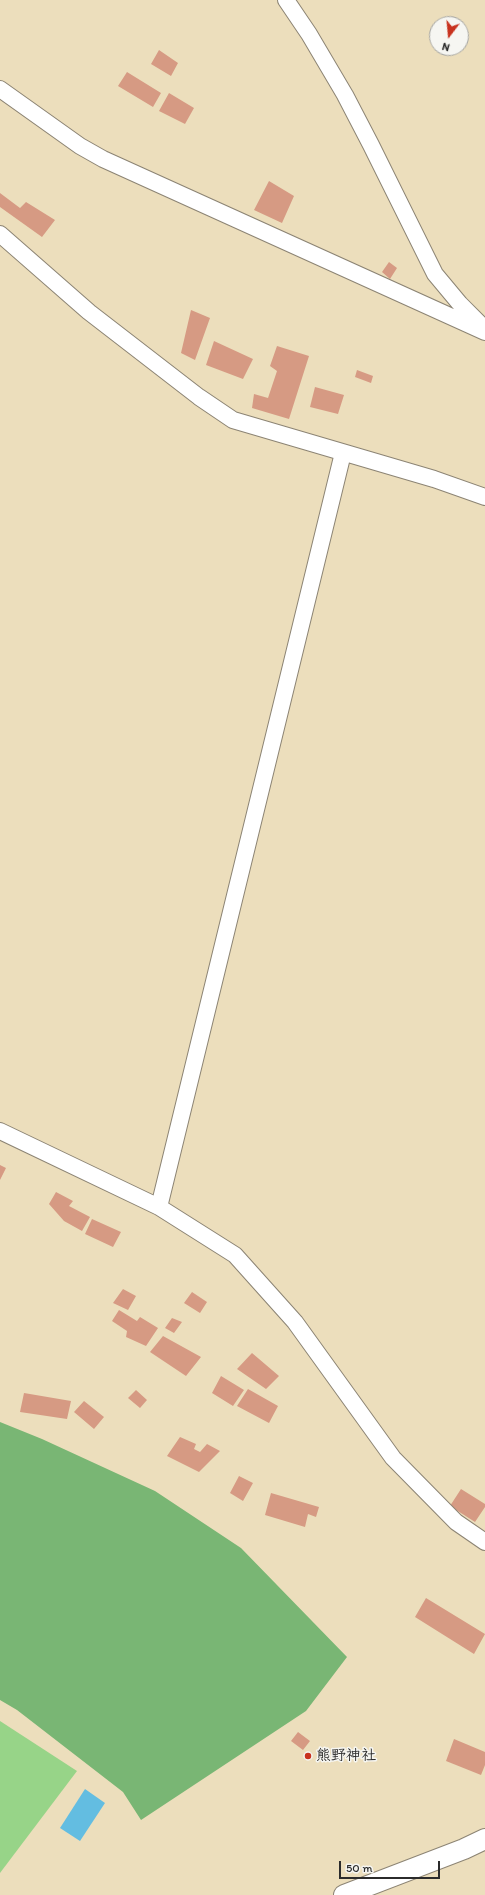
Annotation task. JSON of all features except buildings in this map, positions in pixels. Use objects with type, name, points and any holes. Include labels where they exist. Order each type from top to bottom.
[{"type":"main road","points":[[344,1895],[464,1849],[485,1839]]},
{"type":"street","points":[[286,0],[309,34],[345,95],[435,274],[460,304],[485,330]]},
{"type":"street","points":[[1,93],[80,146],[103,159],[485,330]]},
{"type":"street","points":[[0,234],[89,312],[199,397],[232,420],[434,479],[485,497]]},
{"type":"street","points":[[159,1207],[343,453]]},
{"type":"street","points":[[0,1131],[159,1207],[235,1255],[296,1322],[393,1458],[456,1522],[485,1542]]},
{"type":"green space","points":[[0,1422],[42,1439],[155,1491],[241,1548],[347,1657],[306,1711],[141,1820],[123,1792],[17,1710],[0,1700]]},
{"type":"green space","points":[[0,1721],[77,1771],[0,1873]]},
{"type":"water","points":[[85,1789],[105,1803],[80,1841],[60,1828]]},
{"type":"place","name":"熊野神社","points":[[308,1756]]}]
